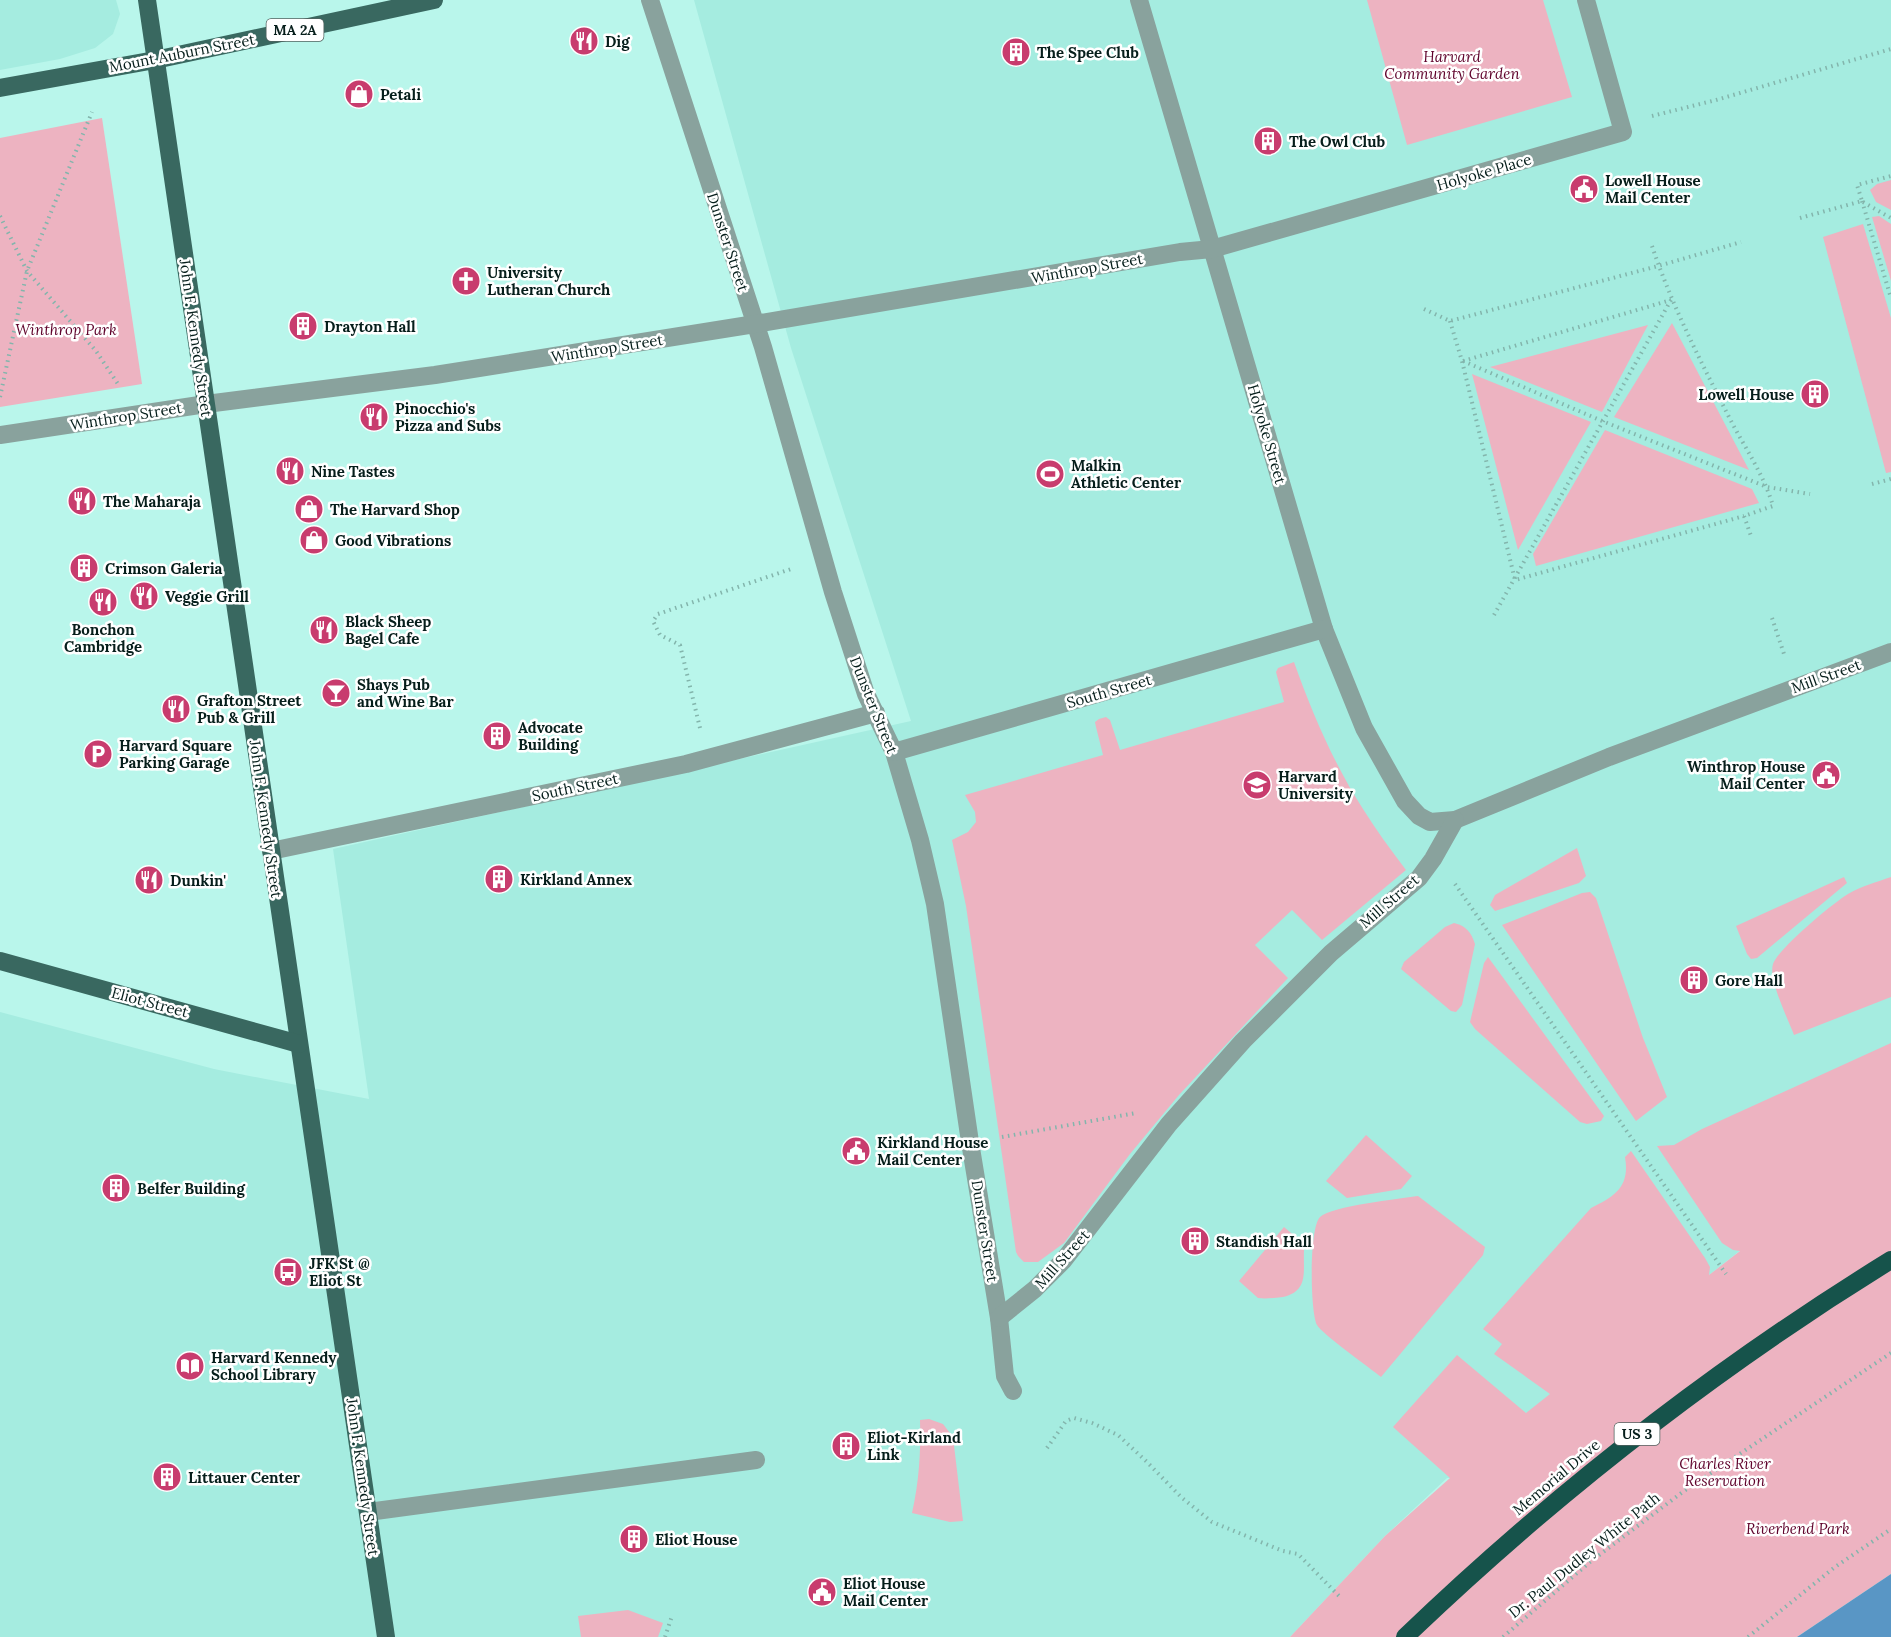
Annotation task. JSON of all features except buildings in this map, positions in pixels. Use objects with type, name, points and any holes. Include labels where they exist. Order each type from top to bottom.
[{"type":"highway","name":"Memorial Drive","points":[[1405,1637],[1496,1552],[1631,1439],[1807,1313],[1891,1260]]},
{"type":"main road","name":"John F. Kennedy Street","points":[[147,0],[386,1637]]},
{"type":"main road","name":"Mount Auburn Street","points":[[0,88],[156,60],[434,0]]},
{"type":"main road","name":"Eliot Street","points":[[0,961],[299,1044]]},
{"type":"street","name":"Dunster Street","points":[[651,0],[755,324],[833,592],[866,694],[894,752],[916,823],[933,896],[999,1318],[1005,1376],[1013,1391]]},
{"type":"street","name":"Holyoke Street","points":[[1139,0],[1324,629],[1364,728],[1405,801],[1414,813],[1430,822],[1455,820]]},
{"type":"street","name":"Holyoke Place","points":[[1212,249],[1623,132],[1586,0]]},
{"type":"street","name":"Winthrop Street","points":[[0,435],[206,404],[435,375],[1168,254],[1212,249]]},
{"type":"street","name":"South Street","points":[[894,752],[1324,629]]},
{"type":"street","name":"Mill Street","points":[[999,1318],[1035,1289],[1063,1262],[1169,1124],[1243,1041],[1330,953],[1419,878],[1433,859],[1455,820],[1562,776],[1891,652]]},
{"type":"street","name":"South Street","points":[[271,851],[686,764],[876,713]]},
{"type":"street","points":[[368,1512],[756,1460]]},
{"type":"path","points":[[1643,118],[1716,100],[1891,49]]},
{"type":"path","points":[[0,397],[27,271],[92,112]]},
{"type":"path","points":[[1891,176],[1857,186],[1891,298]]},
{"type":"path","points":[[1800,218],[1862,201],[1891,218]]},
{"type":"path","points":[[0,216],[27,271],[96,351],[138,414]]},
{"type":"path","points":[[1424,309],[1450,321],[1741,242]]},
{"type":"path","points":[[1515,580],[1773,506],[1767,487],[1671,300],[1652,246]]},
{"type":"path","points":[[1462,361],[1671,300]]},
{"type":"path","points":[[1494,615],[1671,300]]},
{"type":"path","points":[[1450,321],[1462,361],[1515,580]]},
{"type":"path","points":[[1462,361],[1602,421],[1767,487],[1810,494]]},
{"type":"path","points":[[1872,484],[1891,479]]},
{"type":"path","points":[[1744,516],[1751,537]]},
{"type":"path","points":[[701,734],[680,645],[660,635],[653,621],[658,614],[800,566]]},
{"type":"path","points":[[1772,618],[1794,687]]},
{"type":"path","points":[[1453,880],[1726,1274]]},
{"type":"path","points":[[1000,1137],[1145,1112],[1155,1114],[1169,1124]]},
{"type":"path","name":"Dr. Paul Dudley White Path","points":[[1503,1637],[1590,1562],[1684,1491],[1891,1353]]},
{"type":"path","points":[[1047,1448],[1066,1421],[1074,1418],[1092,1423],[1118,1435],[1181,1497],[1212,1522],[1251,1539],[1298,1554],[1340,1597]]},
{"type":"path","points":[[1748,1637],[1835,1567],[1891,1529]]},
{"type":"path","points":[[665,1637],[672,1616]]},
{"type":"shaded area","points":[[0,0],[116,0],[120,14],[113,34],[95,48],[60,59],[0,70]]},
{"type":"shaded area","name":"Harvard University","points":[[694,0],[1891,0],[1891,1154],[1751,1242],[1451,1478],[1447,1478],[1385,1536],[1290,1637],[0,1637],[0,1012],[214,1069],[369,1099],[333,849],[911,721],[791,348]]},
{"type":"shaded area","points":[[1891,1574],[1891,1637],[1797,1637]]},
{"type":"green space","name":"Harvard Community Garden","points":[[1367,0],[1543,0],[1572,97],[1407,145]]},
{"type":"green space","name":"Winthrop Park","points":[[102,118],[142,384],[0,407],[0,138]]},
{"type":"green space","points":[[1891,180],[1891,210],[1876,202],[1870,190],[1877,184]]},
{"type":"green space","points":[[1879,216],[1891,224],[1891,281],[1872,217]]},
{"type":"green space","points":[[1863,224],[1891,318],[1891,472],[1886,473],[1823,237]]},
{"type":"green space","points":[[1672,323],[1749,470],[1614,417]]},
{"type":"green space","points":[[1648,325],[1602,412],[1490,367]]},
{"type":"green space","points":[[1472,374],[1591,422],[1518,550]]},
{"type":"green space","points":[[1605,430],[1752,489],[1759,503],[1536,566],[1533,554]]},
{"type":"green space","points":[[1294,662],[1316,719],[1352,792],[1406,870],[1322,940],[1292,910],[1255,945],[1288,978],[1179,1095],[1130,1154],[1064,1243],[1038,1262],[1024,1262],[1016,1252],[966,906],[952,840],[968,832],[976,822],[975,812],[965,795],[1103,755],[1095,722],[1099,719],[1106,717],[1110,720],[1120,750],[1284,702],[1276,672],[1278,668]]},
{"type":"green space","points":[[1577,848],[1586,876],[1579,883],[1495,911],[1490,905],[1495,895]]},
{"type":"green space","points":[[1844,877],[1847,883],[1757,958],[1751,959],[1736,926]]},
{"type":"green space","points":[[1891,877],[1891,997],[1794,1035],[1773,979],[1773,964],[1777,957],[1807,927],[1848,894]]},
{"type":"green space","points":[[1590,892],[1596,898],[1643,1038],[1667,1097],[1636,1121],[1502,925],[1582,893]]},
{"type":"green space","points":[[1454,923],[1468,930],[1475,944],[1462,1005],[1456,1012],[1451,1011],[1401,969],[1404,962],[1445,927]]},
{"type":"green space","points":[[1488,957],[1604,1116],[1601,1121],[1587,1124],[1580,1122],[1475,1029],[1470,1022],[1484,963]]},
{"type":"green space","name":"Charles River Reservation","points":[[1891,1043],[1891,1574],[1797,1637],[1290,1637],[1385,1536],[1450,1478],[1393,1427],[1457,1355],[1526,1413],[1550,1394],[1494,1354],[1502,1344],[1483,1329],[1591,1208],[1608,1199],[1619,1189],[1625,1176],[1625,1157],[1631,1151],[1705,1258],[1710,1267],[1709,1275],[1740,1251],[1733,1250],[1722,1243],[1657,1146],[1674,1145],[1702,1129]]},
{"type":"green space","points":[[1366,1135],[1412,1176],[1401,1189],[1347,1198],[1326,1181]]},
{"type":"green space","points":[[1418,1196],[1485,1247],[1483,1255],[1381,1377],[1317,1325],[1312,1288],[1312,1252],[1316,1224],[1320,1217],[1327,1213],[1351,1206]]},
{"type":"green space","points":[[1284,1227],[1297,1238],[1304,1250],[1303,1280],[1297,1290],[1291,1294],[1283,1297],[1258,1298],[1239,1281]]},
{"type":"green space","points":[[929,1419],[943,1424],[953,1437],[963,1521],[950,1522],[912,1513],[919,1467],[920,1420]]},
{"type":"green space","points":[[628,1610],[663,1623],[658,1637],[581,1637],[578,1616]]},
{"type":"place","name":"Dig","points":[[584,41]]},
{"type":"place","name":"The Spee Club","points":[[1016,52]]},
{"type":"place","name":"Petali","points":[[359,94]]},
{"type":"place","name":"The Owl Club","points":[[1268,141]]},
{"type":"place","name":"Lowell House Mail Center","points":[[1584,189]]},
{"type":"place","name":"University Lutheran Church","points":[[466,281]]},
{"type":"place","name":"Drayton Hall","points":[[303,326]]},
{"type":"place","name":"Lowell House","points":[[1815,394]]},
{"type":"place","name":"Pinocchio's Pizza and Subs","points":[[374,417]]},
{"type":"place","name":"Nine Tastes","points":[[290,471]]},
{"type":"place","name":"Malkin Athletic Center","points":[[1050,474]]},
{"type":"place","name":"The Maharaja","points":[[82,501]]},
{"type":"place","name":"The Harvard Shop","points":[[309,509]]},
{"type":"place","name":"Good Vibrations","points":[[314,540]]},
{"type":"place","name":"Crimson Galeria","points":[[84,568]]},
{"type":"place","name":"Veggie Grill","points":[[144,596]]},
{"type":"place","name":"Bonchon Cambridge","points":[[103,602]]},
{"type":"place","name":"Black Sheep Bagel Cafe","points":[[324,630]]},
{"type":"place","name":"Shays Pub and Wine Bar","points":[[336,693]]},
{"type":"place","name":"Grafton Street Pub & Grill","points":[[176,709]]},
{"type":"place","name":"Advocate Building","points":[[497,736]]},
{"type":"place","name":"Harvard Square Parking Garage","points":[[98,754]]},
{"type":"place","name":"Winthrop House Mail Center","points":[[1826,775]]},
{"type":"place","name":"Harvard University","points":[[1257,785]]},
{"type":"place","name":"Kirkland Annex","points":[[499,879]]},
{"type":"place","name":"Dunkin'","points":[[149,880]]},
{"type":"place","name":"Gore Hall","points":[[1694,980]]},
{"type":"place","name":"Kirkland House Mail Center","points":[[856,1151]]},
{"type":"place","name":"Belfer Building","points":[[116,1188]]},
{"type":"place","name":"Standish Hall","points":[[1195,1241]]},
{"type":"place","name":"JFK St @ Eliot St","points":[[288,1272]]},
{"type":"place","name":"Harvard Kennedy School Library","points":[[190,1366]]},
{"type":"place","name":"Eliot-Kirland Link","points":[[846,1446]]},
{"type":"place","name":"Littauer Center","points":[[167,1477]]},
{"type":"place","name":"Eliot House","points":[[634,1539]]},
{"type":"place","name":"Eliot House Mail Center","points":[[822,1592]]},
{"type":"park label","name":"Riverbend Park","points":[[1798,1528]]}]
